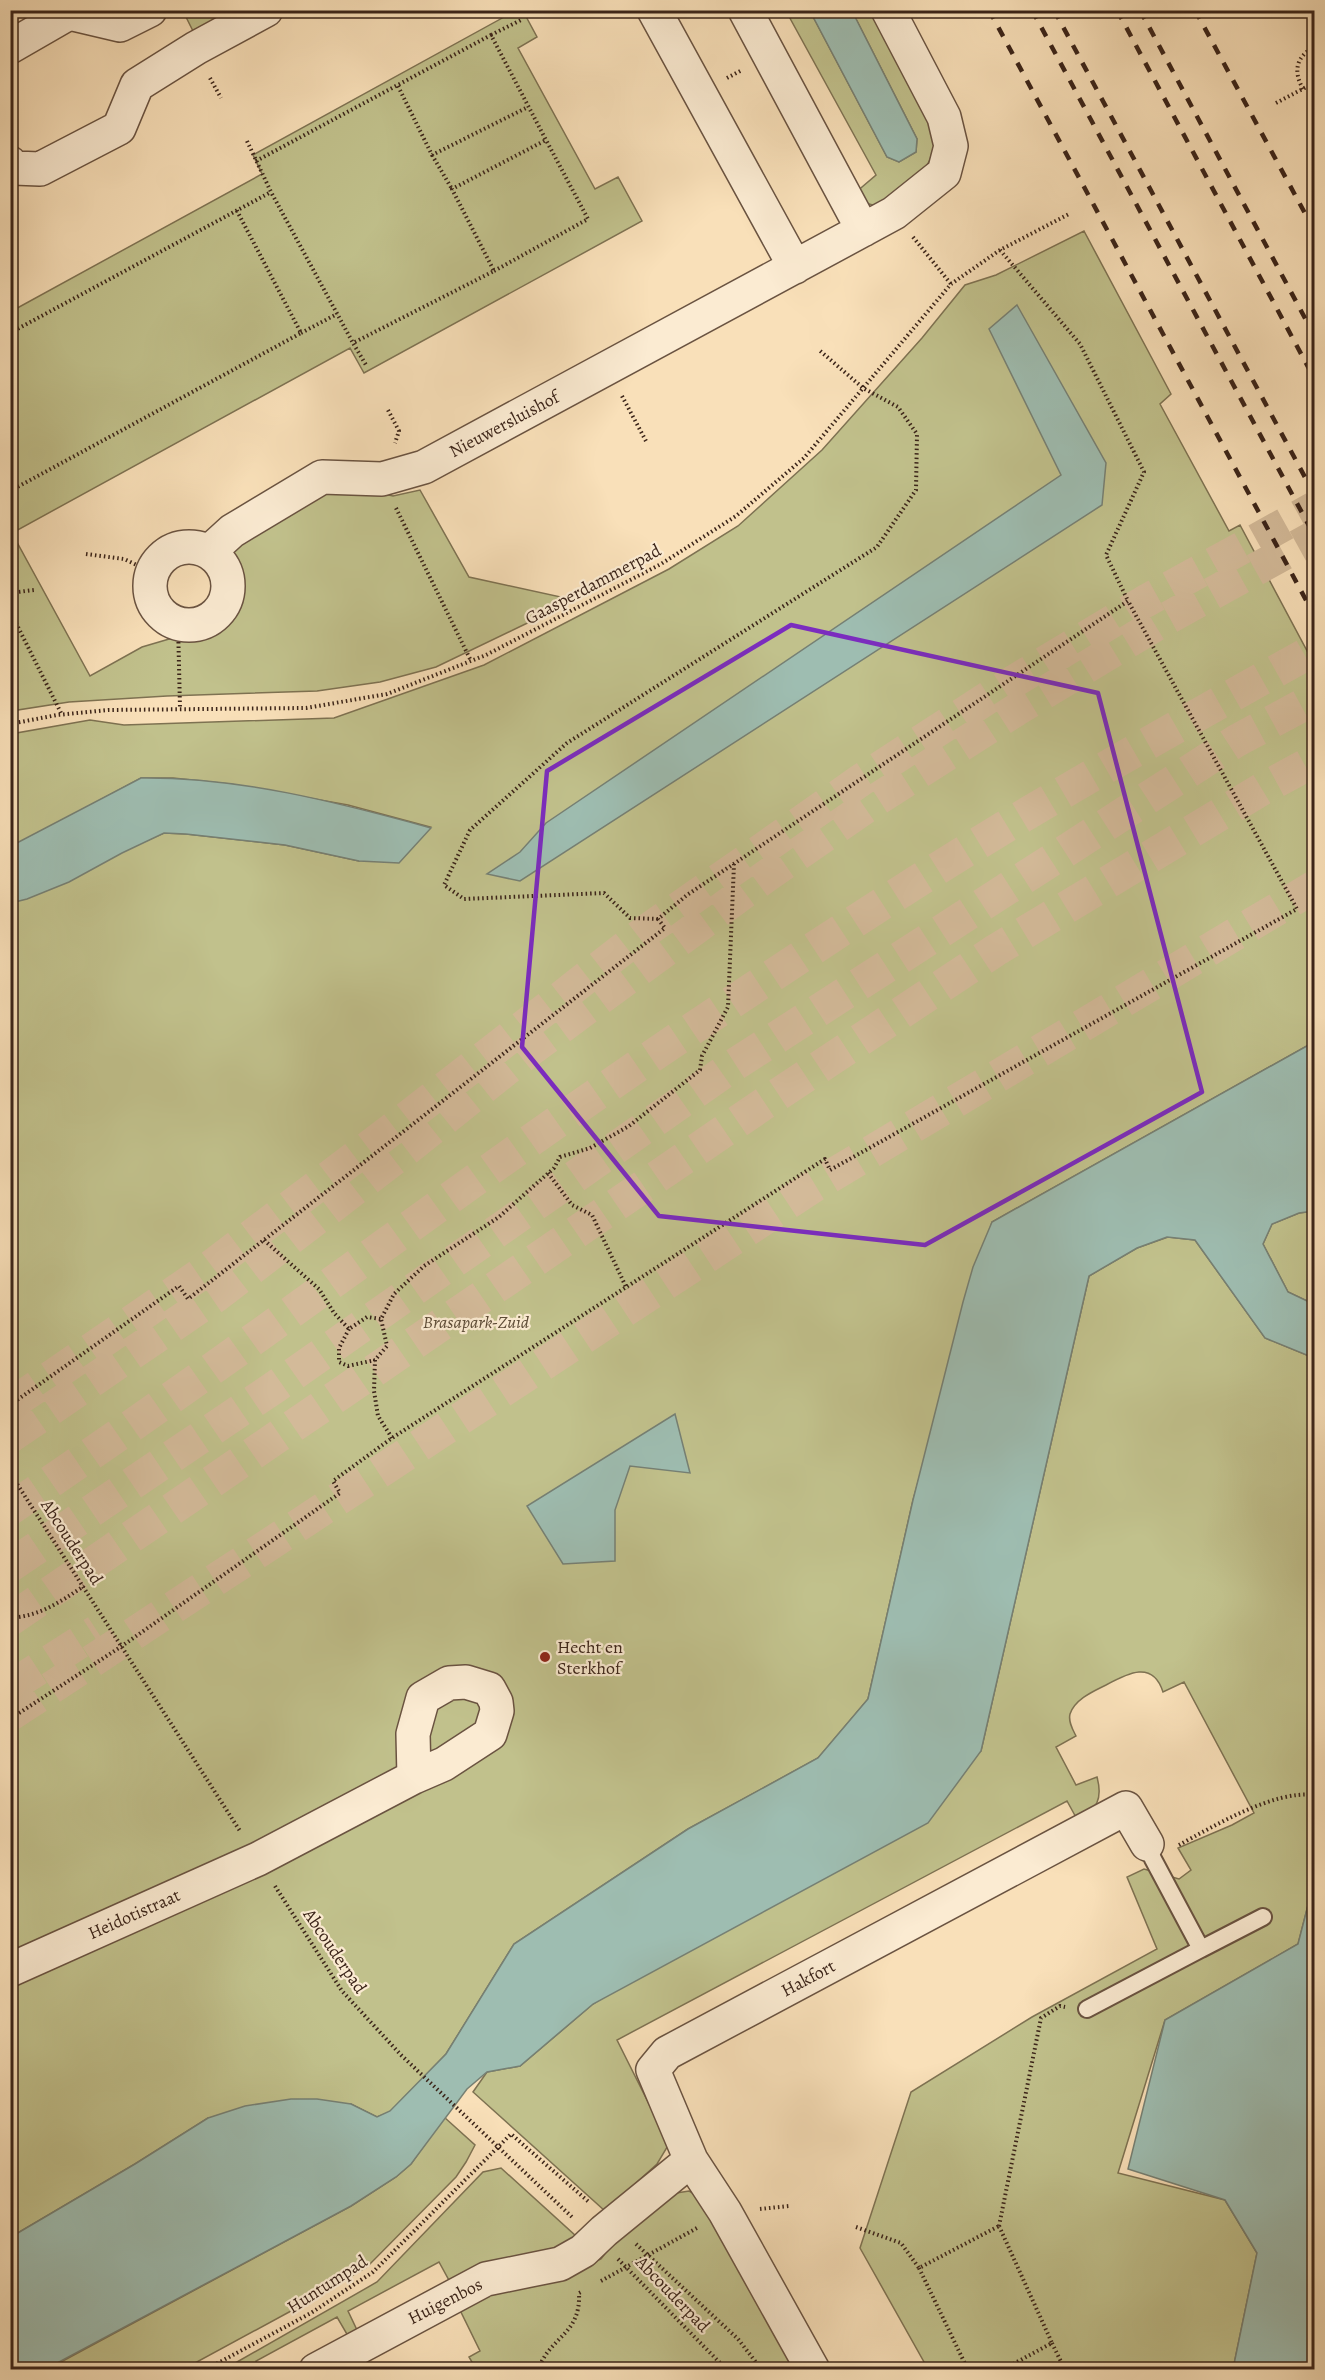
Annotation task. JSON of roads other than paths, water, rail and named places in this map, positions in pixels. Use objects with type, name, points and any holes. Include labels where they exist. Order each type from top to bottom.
[{"type":"street","points":[[10,47],[69,14],[120,25],[150,10]]},
{"type":"street","points":[[10,164],[14,168],[40,169],[119,128],[137,85],[196,48],[266,10]]},
{"type":"street","points":[[654,10],[795,267]]},
{"type":"street","points":[[745,10],[863,230]]},
{"type":"street","name":"Nieuwersluishof","points":[[208,552],[232,531],[322,477],[382,479],[424,467],[894,213],[944,173],[951,146],[944,117],[888,10]]},
{"type":"street","points":[[187,547],[208,552],[223,565],[229,583],[226,602],[214,617],[197,625],[178,624],[159,612],[150,593],[152,572],[166,554],[187,547]]},
{"type":"street","name":"Heidotistraat","points":[[10,1970],[258,1859],[414,1777]]},
{"type":"street","name":"Hakfort","points":[[813,2370],[725,2212],[692,2160],[653,2070],[667,2053],[1126,1808],[1150,1851]]},
{"type":"street","name":"Huigenbos","points":[[316,2370],[486,2278],[560,2264],[583,2251],[692,2160]]},
{"type":"lane","name":"Hakfort","points":[[1150,1851],[1201,1949]]},
{"type":"lane","points":[[1087,2010],[1263,1917]]},
{"type":"tunnel","points":[[10,1405],[201,1274],[395,1127],[646,931],[861,780],[1003,688],[1144,602],[1314,508]]},
{"type":"tunnel","points":[[10,1437],[216,1296],[412,1145],[533,1048],[765,877],[876,800],[1016,710],[1157,624],[1314,537]]},
{"type":"tunnel","points":[[10,1509],[183,1390],[525,1144],[779,971],[986,838],[1314,650]]},
{"type":"tunnel","points":[[10,1566],[275,1387],[734,1065],[1236,741],[1314,699]]},
{"type":"tunnel","points":[[10,1620],[762,1105],[996,950],[1262,789],[1314,761]]},
{"type":"tunnel","points":[[10,1715],[814,1186],[1314,887]]},
{"type":"tunnel","points":[[10,1687],[97,1631]]},
{"type":"railway","points":[[989,10],[1314,615]]},
{"type":"railway","points":[[1032,10],[1314,535]]},
{"type":"railway","points":[[1054,10],[1314,494]]},
{"type":"railway","points":[[1117,10],[1314,378]]},
{"type":"railway","points":[[1140,10],[1314,335]]},
{"type":"railway","points":[[1195,10],[1314,230]]},
{"type":"place","name":"Hecht en Sterkhof","points":[[545,1657]]},
{"type":"park label","name":"Brasapark-Zuid","points":[[476,1322]]}]
